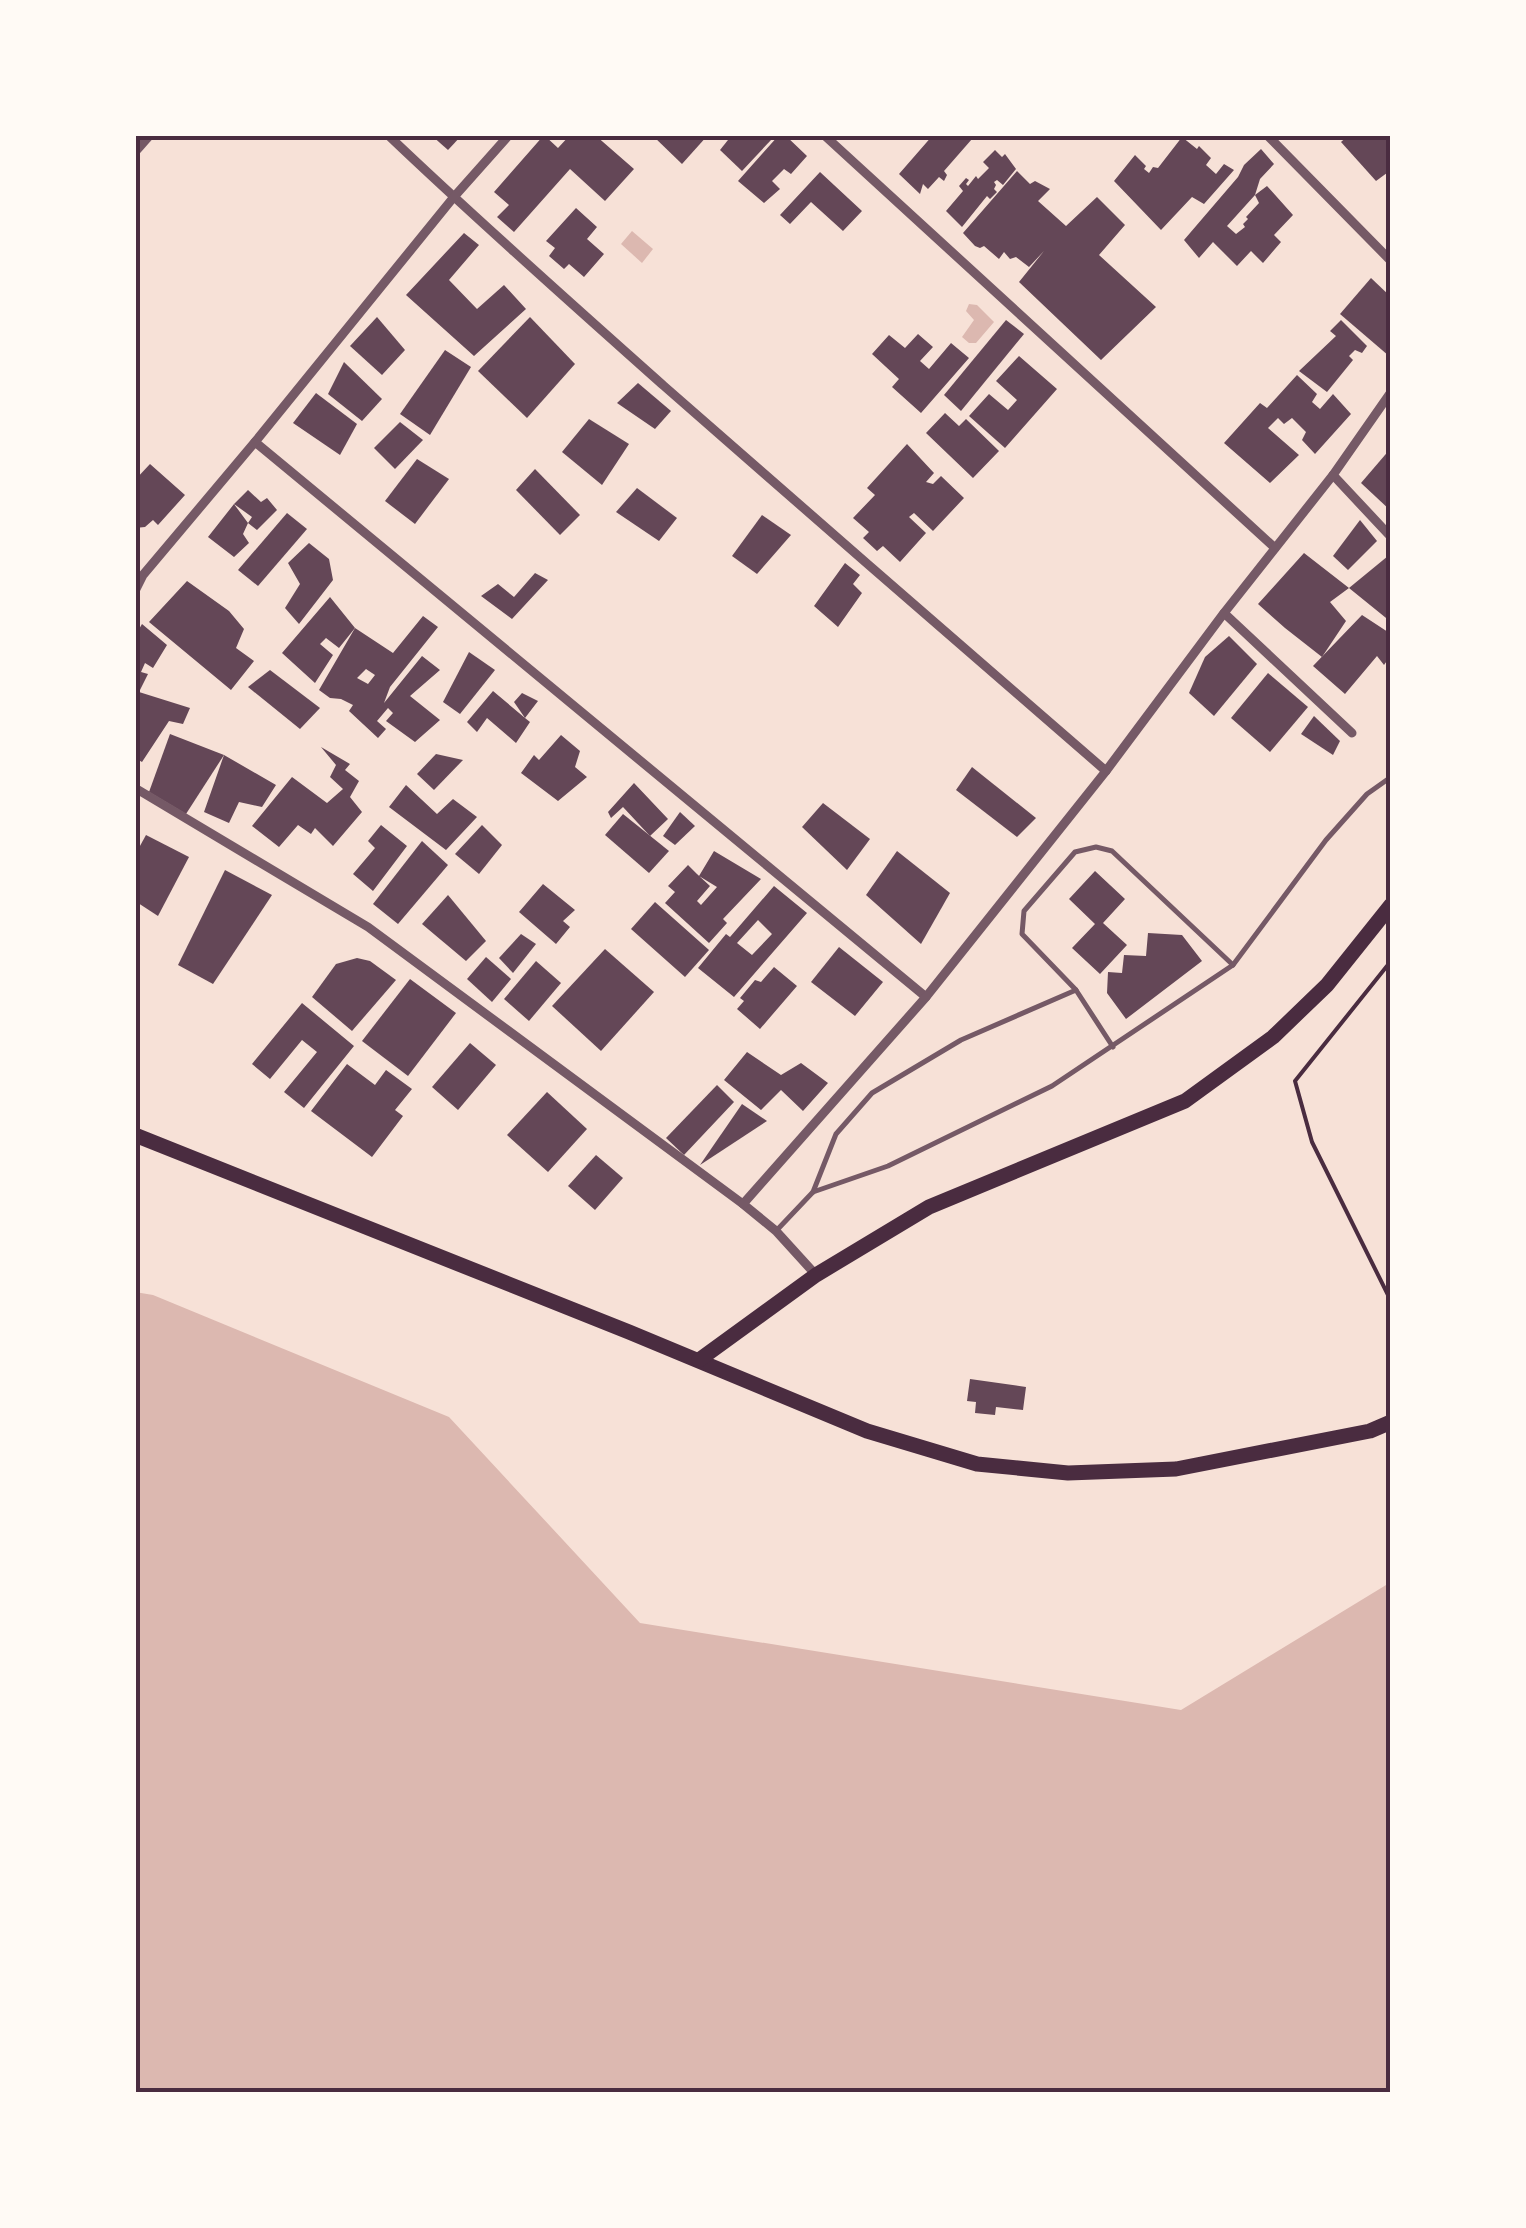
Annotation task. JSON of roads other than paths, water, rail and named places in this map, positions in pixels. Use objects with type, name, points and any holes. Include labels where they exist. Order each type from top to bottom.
[{"type":"main road","points":[[699,1360],[816,1275],[929,1207],[1185,1101],[1273,1037],[1328,985],[1391,905]]},
{"type":"main road","points":[[135,1135],[867,1430],[977,1464],[1068,1473],[1176,1469],[1370,1431],[1391,1422]]},
{"type":"street","points":[[135,152],[150,135]]},
{"type":"street","points":[[388,135],[452,198],[1106,771]]},
{"type":"street","points":[[135,591],[139,572],[255,442],[452,198],[509,135]]},
{"type":"street","points":[[824,135],[1275,548]]},
{"type":"street","points":[[1267,135],[1391,261]]},
{"type":"street","points":[[743,1204],[926,997],[1333,476],[1391,392]]},
{"type":"street","points":[[255,442],[926,997]]},
{"type":"street","points":[[1333,476],[1391,537]]},
{"type":"street","points":[[1224,613],[1352,734]]},
{"type":"street","points":[[135,788],[368,927],[743,1204],[776,1231],[816,1275]]},
{"type":"lane","points":[[813,1192],[888,1166],[1052,1086],[1233,966],[1326,840],[1367,794],[1391,777]]},
{"type":"lane","points":[[1113,1046],[1076,990],[1022,934],[1024,911],[1075,852],[1096,847],[1112,851],[1233,966]]},
{"type":"lane","points":[[776,1231],[813,1192],[836,1134],[872,1093],[961,1040],[1076,990]]}]
